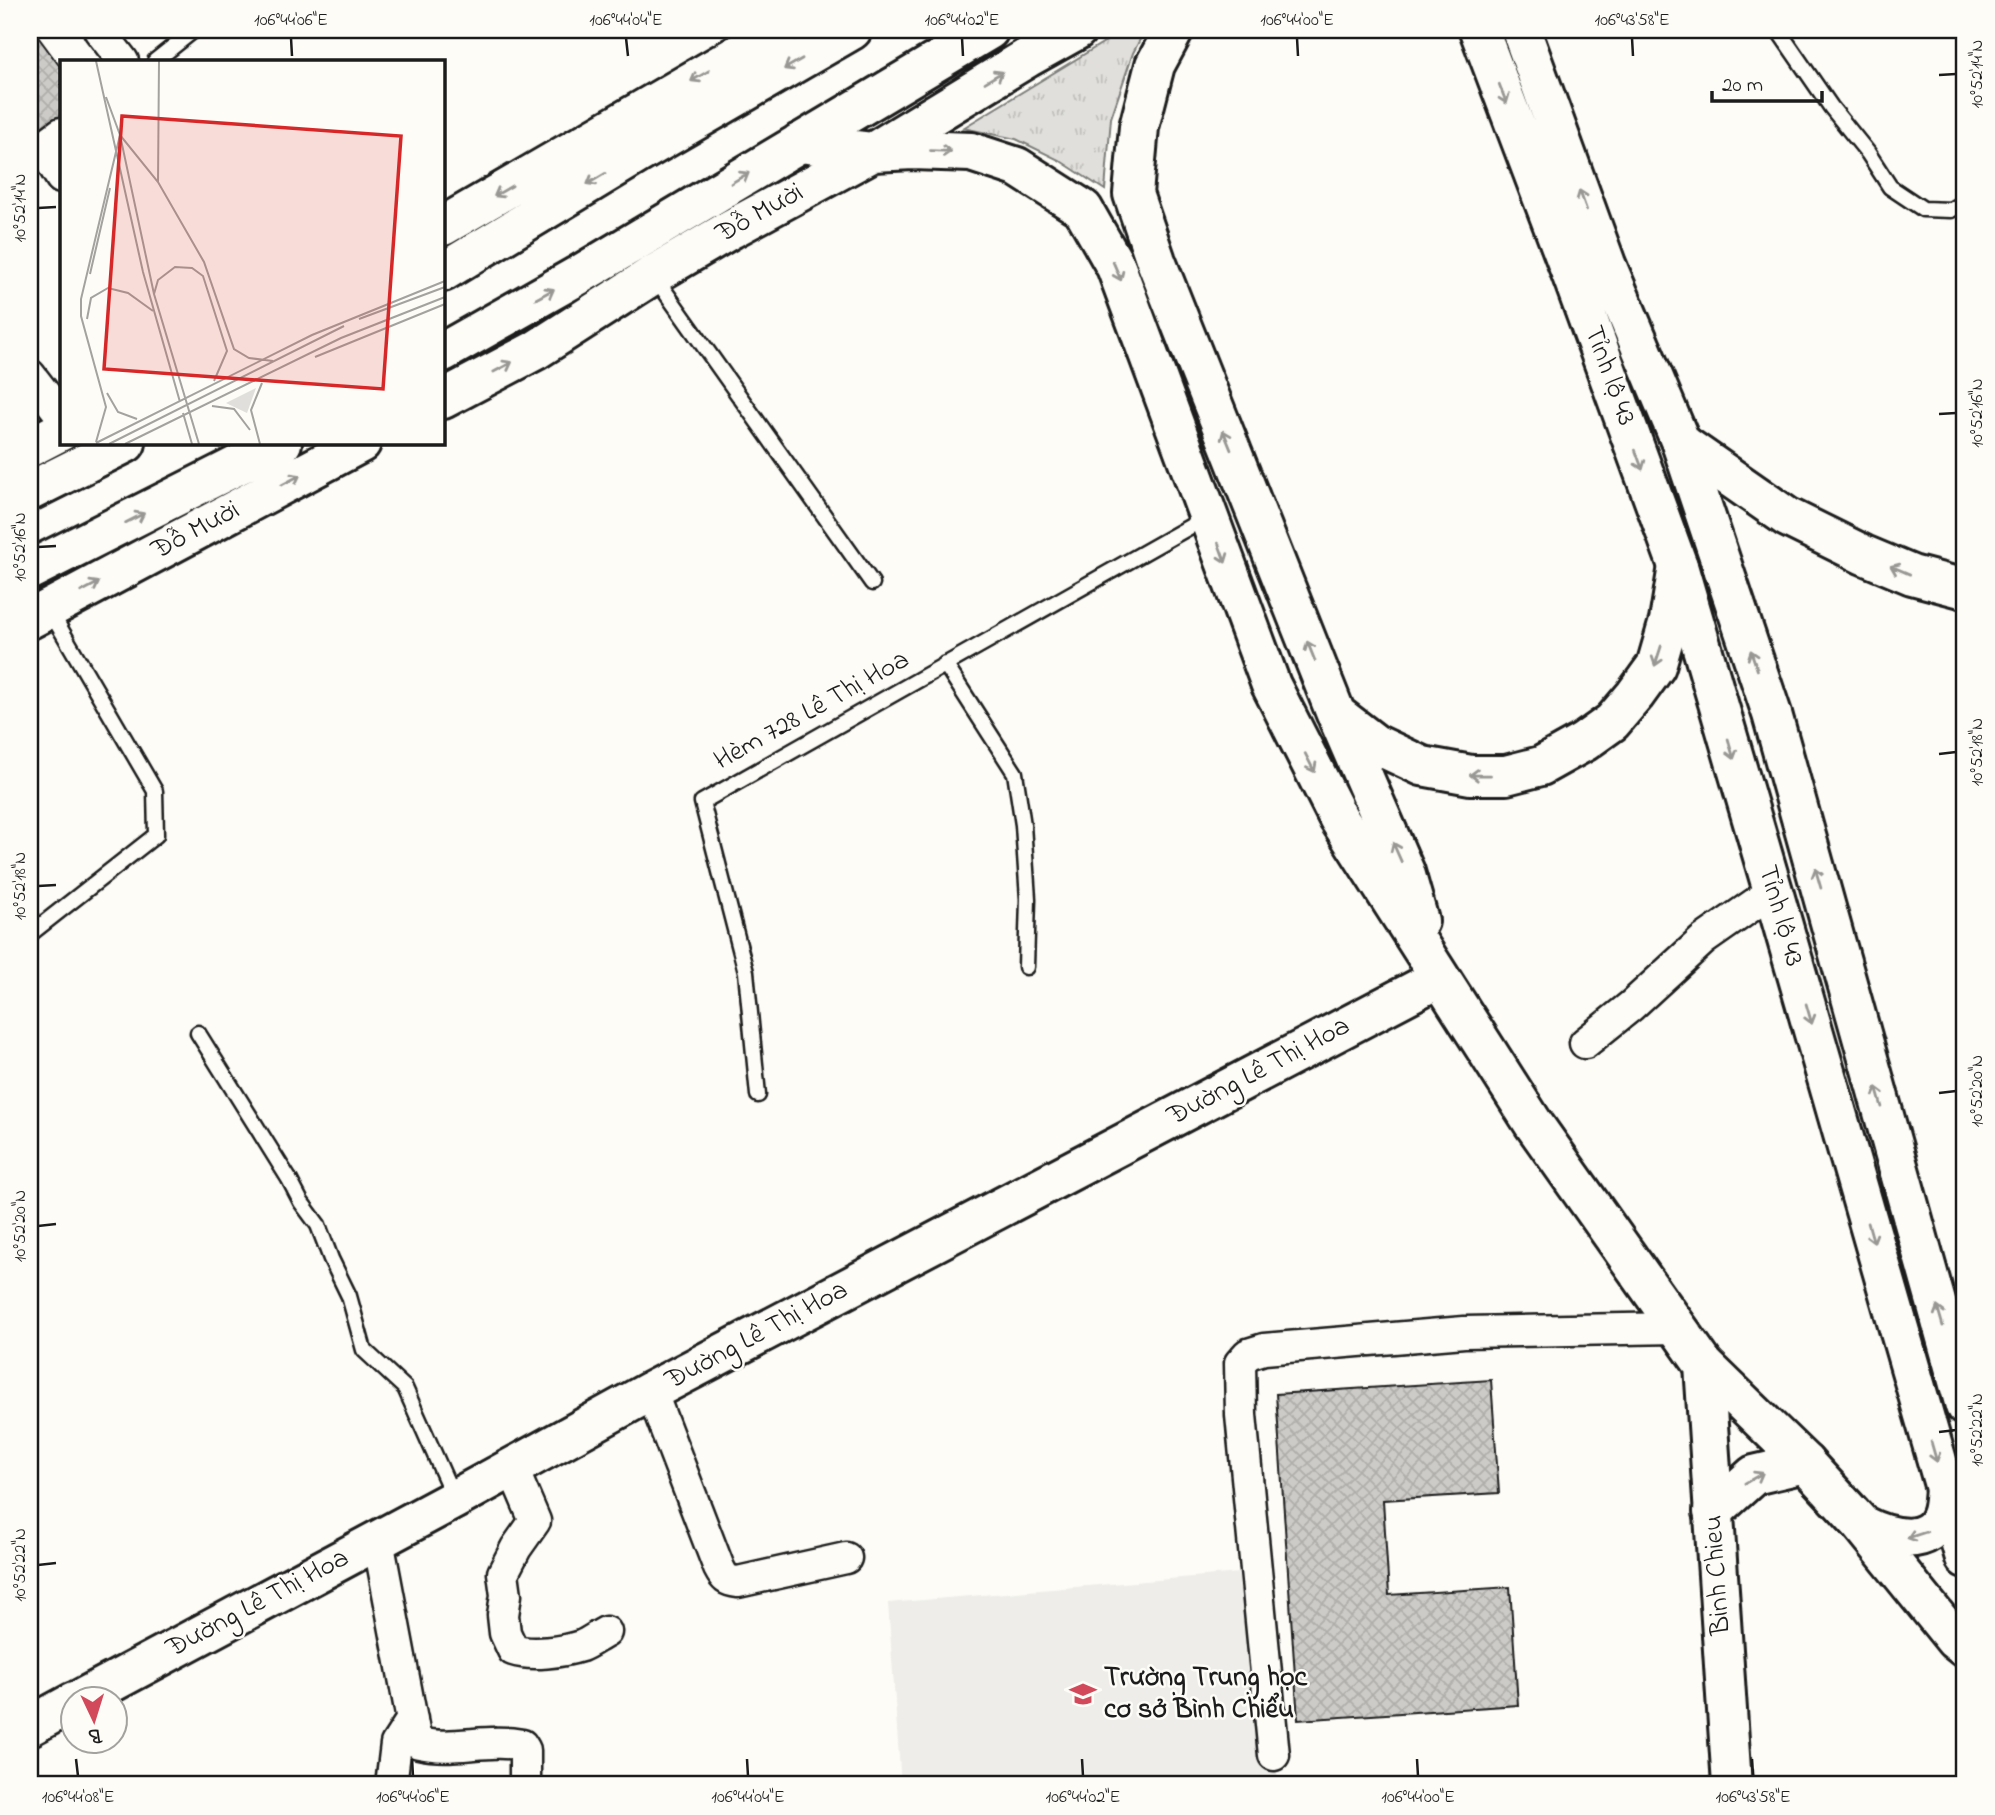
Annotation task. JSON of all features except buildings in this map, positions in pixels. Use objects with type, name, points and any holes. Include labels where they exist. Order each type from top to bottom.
[{"type":"main road","points":[[444,225],[780,30]]},
{"type":"main road","points":[[444,271],[638,154],[852,30]]},
{"type":"main road","name":"Đỗ Mười","points":[[444,351],[579,275],[989,30]]},
{"type":"main road","name":"Đỗ Mười","points":[[444,398],[536,350],[653,275],[873,152],[1077,30]]},
{"type":"main road","points":[[1174,30],[1155,65],[1139,127],[1133,194],[1156,261],[1336,714],[1405,872],[1435,971]]},
{"type":"main road","points":[[1479,30],[1590,273]]},
{"type":"main road","points":[[1521,30],[1590,273]]},
{"type":"main road","points":[[799,143],[873,152],[971,152],[1017,167],[1083,209],[1116,267],[1271,685],[1339,819],[1533,1123],[1704,1365],[1805,1463],[1862,1525],[1955,1640],[1965,1648]]},
{"type":"main road","name":"Tỉnh lộ 43","points":[[1590,273],[1681,443],[1772,714],[1965,1406]]},
{"type":"main road","name":"Tỉnh lộ 43","points":[[1590,273],[1773,891],[1965,1558]]},
{"type":"main road","points":[[30,447],[60,432]]},
{"type":"main road","points":[[1681,443],[1787,517],[1912,575],[1965,589]]},
{"type":"main road","points":[[30,491],[124,444]]},
{"type":"main road","name":"Đỗ Mười","points":[[30,570],[280,444]]},
{"type":"main road","name":"Đỗ Mười","points":[[40,614],[359,444]]},
{"type":"main road","points":[[1336,714],[1375,744],[1422,765],[1471,775],[1506,775],[1541,766],[1584,742],[1612,722],[1656,666],[1669,621],[1678,566]]},
{"type":"main road","name":"Đường Lê Thị Hoa","points":[[103,1686],[1435,971]]},
{"type":"main road","name":"Binh Chieu","points":[[1704,1365],[1732,1785]]},
{"type":"main road","points":[[1713,1512],[1754,1475],[1805,1463]]},
{"type":"main road","points":[[1862,1525],[1877,1533],[1905,1539],[1924,1533],[1937,1524],[1942,1513],[1945,1490]]},
{"type":"main road","points":[[30,1726],[60,1710]]},
{"type":"street","points":[[99,30],[121,60]]},
{"type":"street","points":[[44,145],[60,176]]},
{"type":"street","points":[[30,375],[60,414]]},
{"type":"street","points":[[1585,1043],[1631,1006],[1703,940],[1773,891]]},
{"type":"street","points":[[1274,1755],[1241,1415],[1240,1363],[1248,1354],[1264,1349],[1464,1332],[1678,1328]]},
{"type":"street","points":[[651,1391],[723,1577],[738,1582],[846,1558]]},
{"type":"street","points":[[512,1467],[536,1521],[516,1548],[503,1573],[506,1595],[503,1615],[505,1633],[513,1650],[524,1654],[546,1653],[581,1646],[606,1632]]},
{"type":"street","points":[[378,1540],[415,1735],[419,1743],[452,1746],[509,1742],[522,1745],[526,1750],[525,1785]]},
{"type":"street","points":[[393,1785],[396,1744],[412,1719]]},
{"type":"lane","points":[[156,60],[194,30]]},
{"type":"lane","points":[[1778,30],[1890,187],[1923,209],[1951,210],[1965,202]]},
{"type":"lane","points":[[653,275],[872,583]]},
{"type":"lane","name":"Hèm 728 Lê Thị Hoa","points":[[758,1095],[746,972],[702,802],[1208,516]]},
{"type":"lane","points":[[30,934],[156,835],[155,791],[40,614]]},
{"type":"lane","points":[[946,664],[1015,773],[1023,825],[1028,899],[1026,967]]},
{"type":"lane","points":[[198,1033],[301,1202],[318,1225],[349,1296],[364,1350],[405,1388],[455,1499]]},
{"type":"shaded area","name":"Trường Trung học cơ sở Bình Chiểu","points":[[1263,1571],[1278,1785],[901,1785],[888,1603]]},
{"type":"green space","points":[[1124,30],[1145,30],[1133,53],[1111,118],[1105,190],[1059,160],[1016,139],[963,128]]},
{"type":"place","name":"Trường Trung học cơ sở Bình Chiểu","points":[[1083,1694]]}]
